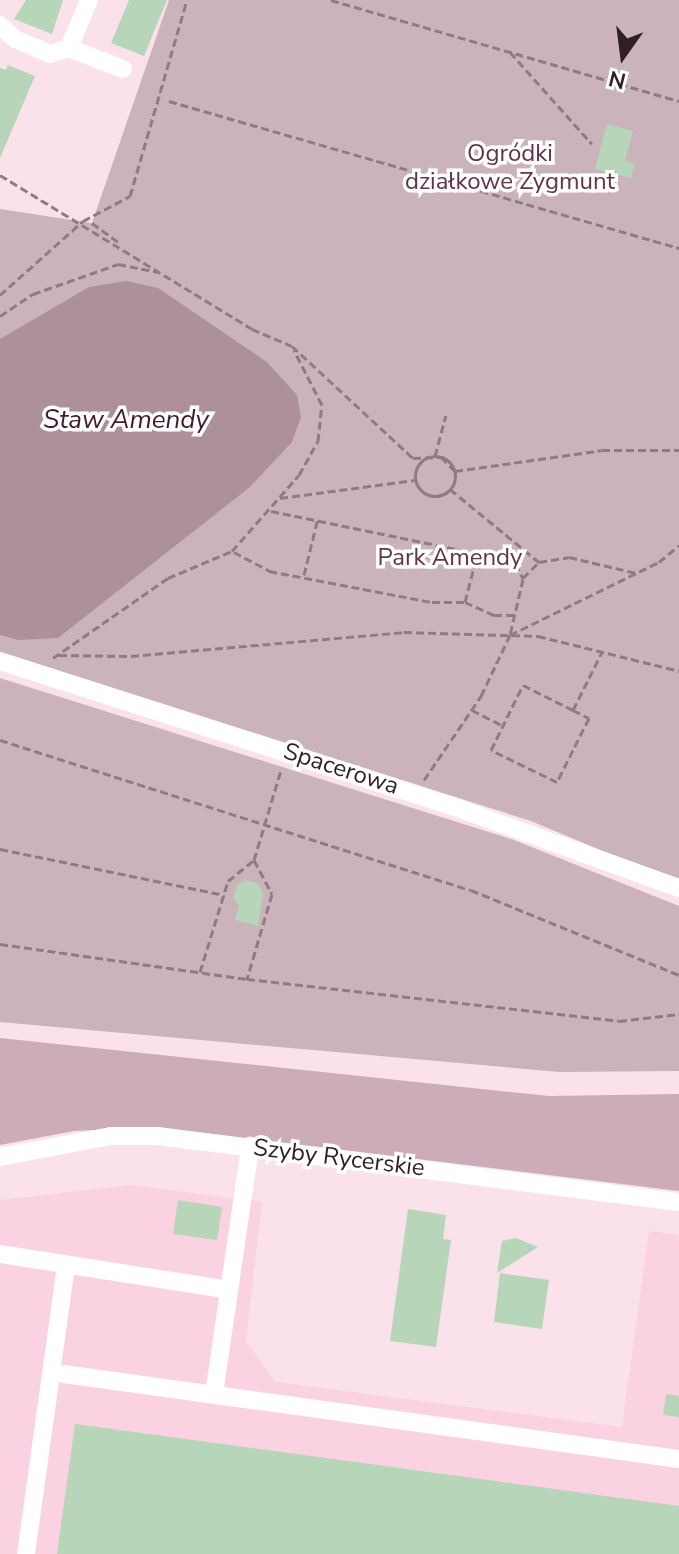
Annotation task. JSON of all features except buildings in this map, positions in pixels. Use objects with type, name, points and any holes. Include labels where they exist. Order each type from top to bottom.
[{"type":"street","points":[[69,48],[89,0]]},
{"type":"street","points":[[0,25],[15,39],[50,54],[69,48],[123,69]]},
{"type":"street","name":"Spacerowa","points":[[0,661],[415,794],[679,888]]},
{"type":"street","name":"Szyby Rycerskie","points":[[0,1157],[111,1136],[250,1146],[679,1202]]},
{"type":"street","points":[[214,1394],[250,1146]]},
{"type":"street","points":[[0,1254],[229,1290]]},
{"type":"street","points":[[26,1554],[66,1265]]},
{"type":"street","points":[[64,1374],[679,1459]]},
{"type":"path","points":[[0,295],[83,221],[130,196],[187,0]]},
{"type":"path","points":[[331,0],[679,101]]},
{"type":"path","points":[[510,52],[592,144]]},
{"type":"path","points":[[169,101],[679,248]]},
{"type":"path","points":[[0,175],[83,221],[252,329],[292,346],[377,428],[413,458],[435,456],[450,462],[455,471],[450,489]]},
{"type":"path","points":[[92,223],[161,273]]},
{"type":"path","points":[[0,316],[33,294],[118,264],[161,273]]},
{"type":"path","points":[[32,671],[168,578],[232,551],[279,499],[318,441],[322,405],[292,346]]},
{"type":"path","points":[[435,456],[446,415]]},
{"type":"path","points":[[455,471],[602,450],[679,450]]},
{"type":"path","points":[[415,480],[417,466],[427,458]]},
{"type":"path","points":[[279,499],[415,480],[433,496],[450,489]]},
{"type":"path","points":[[450,489],[539,562]]},
{"type":"path","points":[[269,511],[318,518],[456,549],[476,559],[516,563],[523,579]]},
{"type":"path","points":[[304,575],[318,518]]},
{"type":"path","points":[[510,635],[636,573],[679,545]]},
{"type":"path","points":[[232,551],[269,571],[304,575],[432,602],[465,602],[494,615],[514,615]]},
{"type":"path","points":[[415,794],[472,710],[510,635],[523,579],[539,562],[569,557],[636,573]]},
{"type":"path","points":[[465,602],[476,559]]},
{"type":"path","points":[[59,655],[131,656],[404,632],[538,636],[679,671]]},
{"type":"path","points":[[573,710],[602,652]]},
{"type":"path","points":[[523,685],[573,710],[589,718],[557,782],[491,750],[523,685]]},
{"type":"path","points":[[472,710],[503,726]]},
{"type":"path","points":[[0,740],[471,890],[679,975]]},
{"type":"path","points":[[200,972],[228,881],[254,860],[286,751]]},
{"type":"path","points":[[0,849],[224,895]]},
{"type":"path","points":[[247,979],[272,894],[254,860]]},
{"type":"path","points":[[0,944],[247,979],[619,1021],[679,1014]]},
{"type":"shaded area","points":[[0,1038],[549,1096],[679,1094],[679,1191],[155,1127],[74,1131],[0,1145]]},
{"type":"shaded area","points":[[131,1185],[262,1202],[246,1341],[275,1382],[622,1427],[649,1231],[679,1235],[679,1554],[0,1554],[0,1200]]},
{"type":"green space","name":"Park Amendy","points":[[169,0],[679,0],[679,883],[531,821],[0,652],[0,209],[92,223]]},
{"type":"green space","points":[[0,678],[514,840],[679,906],[679,1071],[559,1072],[0,1022]]},
{"type":"water","name":"Staw Amendy","points":[[126,281],[158,288],[267,362],[297,395],[301,417],[292,442],[250,487],[58,638],[18,640],[0,635],[0,339],[89,287]]},
{"type":"park label","name":"Ogródki działkowe Zygmunt","points":[[510,168]]}]
